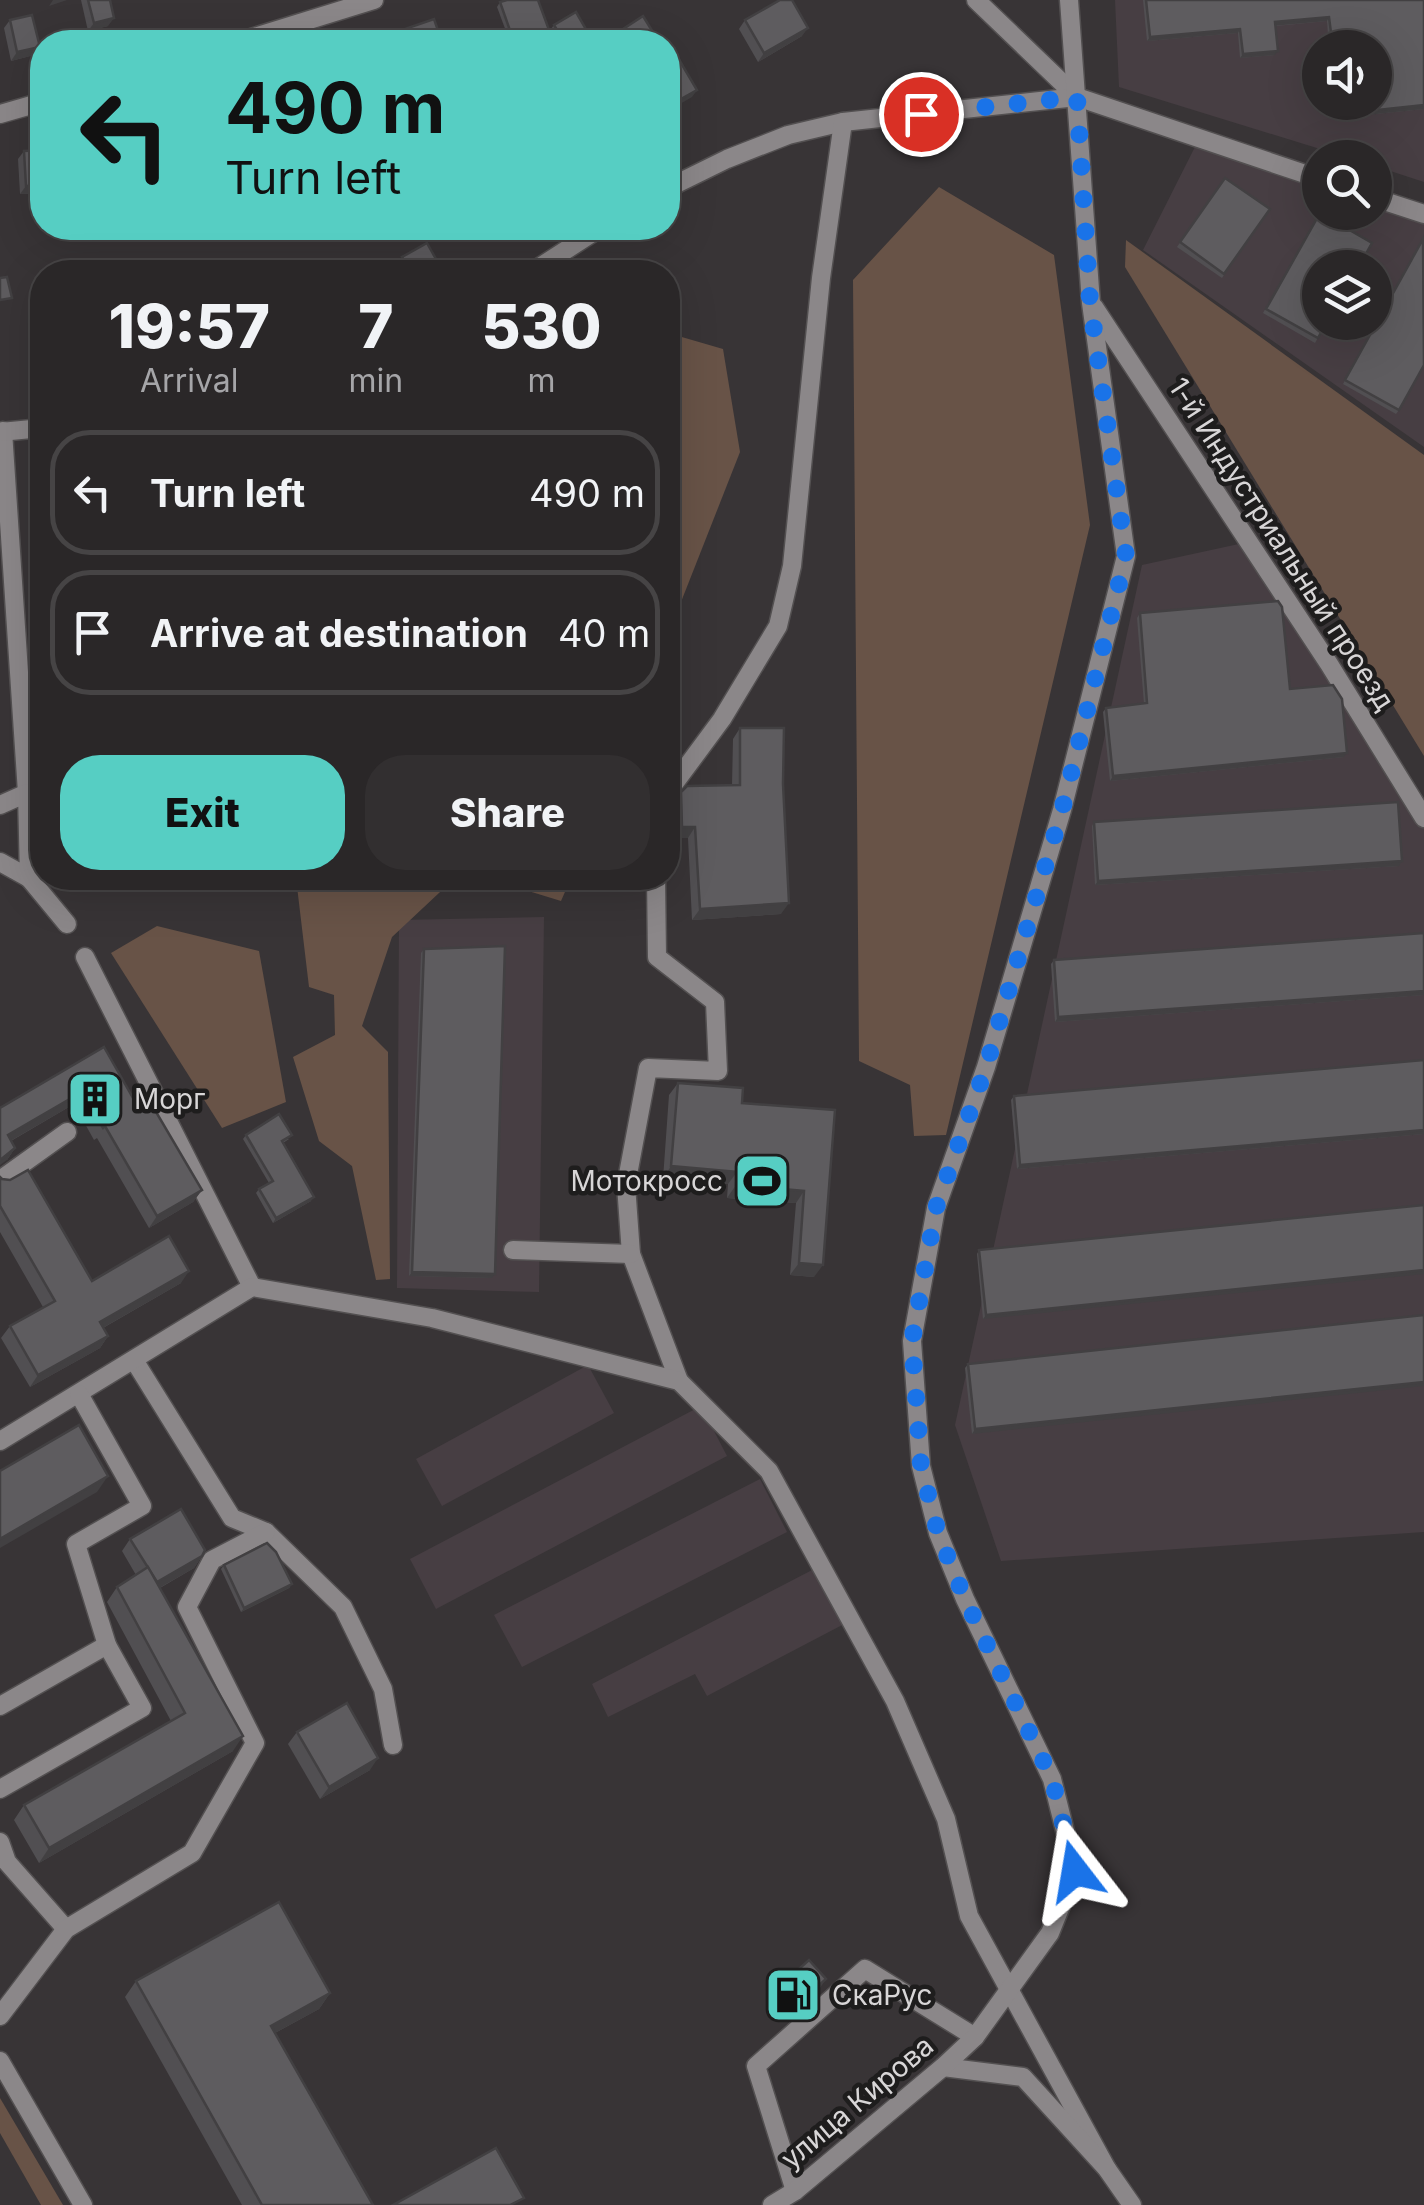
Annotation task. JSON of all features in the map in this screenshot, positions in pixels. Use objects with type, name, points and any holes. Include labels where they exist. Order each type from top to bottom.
[{"type":"street","points":[[277,30],[374,0]]},
{"type":"street","points":[[976,0],[1077,97]]},
{"type":"street","name":"улица Кирова","points":[[772,2205],[795,2191],[975,2037],[1050,1933],[1075,1871],[1052,1779],[965,1599],[938,1533],[921,1466],[912,1341],[936,1208],[986,1067],[1062,810],[1126,556],[1090,302],[1069,0]]},
{"type":"street","points":[[680,182],[788,135],[843,122],[1077,97],[1302,174]]},
{"type":"street","points":[[0,114],[30,105]]},
{"type":"street","points":[[680,776],[722,719],[778,626],[792,566],[821,278],[843,122]]},
{"type":"street","points":[[1392,204],[1424,214]]},
{"type":"street","points":[[551,260],[581,240]]},
{"type":"street","name":"1-й Индустриальный проезд","points":[[1090,302],[1329,664],[1424,818]]},
{"type":"street","points":[[0,862],[29,878],[28,793],[2,431],[30,429]]},
{"type":"street","points":[[0,805],[28,793]]},
{"type":"street","points":[[39,890],[67,924]]},
{"type":"street","points":[[656,890],[657,958],[715,1002],[718,1071],[648,1068],[626,1185],[631,1254],[679,1381],[769,1472],[886,1685],[946,1820],[969,1916],[1106,2168],[1132,2205]]},
{"type":"street","points":[[86,957],[252,1287]]},
{"type":"street","points":[[0,1180],[67,1132]]},
{"type":"street","points":[[513,1250],[631,1254]]},
{"type":"street","points":[[0,1441],[252,1287],[432,1318],[679,1381]]},
{"type":"street","points":[[134,1360],[232,1518],[266,1532],[342,1607],[383,1689],[393,1745]]},
{"type":"street","points":[[0,1789],[142,1708],[107,1645],[76,1544],[142,1506],[79,1394]]},
{"type":"street","points":[[0,2016],[66,1929],[192,1853],[255,1743],[188,1607],[212,1560],[266,1532]]},
{"type":"street","points":[[0,1706],[107,1645]]},
{"type":"street","points":[[0,1842],[6,1862],[66,1929]]},
{"type":"street","points":[[795,2191],[756,2066],[865,1969],[975,2037]]},
{"type":"street","points":[[0,2061],[82,2205]]},
{"type":"street","points":[[943,2067],[1023,2077],[1106,2168]]},
{"type":"shaded area","points":[[1115,0],[1424,0],[1424,182],[1392,172],[1392,140],[1302,140],[1302,143],[1119,87]]},
{"type":"shaded area","points":[[1201,135],[1302,174],[1302,230],[1392,230],[1392,209],[1424,221],[1424,447],[1143,250]]},
{"type":"shaded area","points":[[939,187],[1054,255],[1090,525],[946,1135],[914,1136],[910,1085],[859,1061],[853,280]]},
{"type":"shaded area","points":[[1126,240],[1424,455],[1424,756],[1125,267]]},
{"type":"shaded area","points":[[680,336],[723,349],[740,452],[680,604]]},
{"type":"shaded area","points":[[1248,542],[1424,828],[1424,1532],[1001,1561],[955,1425],[1142,565]]},
{"type":"shaded area","points":[[297,890],[442,890],[392,937],[362,1026],[388,1052],[390,1279],[376,1280],[352,1166],[319,1141],[293,1057],[335,1035],[334,995],[309,987]]},
{"type":"shaded area","points":[[525,890],[566,890],[561,901]]},
{"type":"shaded area","points":[[544,917],[539,1292],[397,1288],[399,920]]},
{"type":"shaded area","points":[[157,926],[259,951],[286,1102],[222,1128],[111,953]]},
{"type":"shaded area","points":[[588,1365],[614,1413],[442,1506],[416,1459]]},
{"type":"shaded area","points":[[701,1406],[727,1456],[436,1609],[410,1559]]},
{"type":"shaded area","points":[[760,1479],[787,1532],[522,1667],[494,1615]]},
{"type":"shaded area","points":[[816,1568],[846,1623],[707,1696],[695,1674],[608,1717],[592,1684]]},
{"type":"shaded area","points":[[0,2098],[63,2205],[41,2205],[0,2133]]},
{"type":"building","points":[[88,0],[110,0],[114,18],[94,23]]},
{"type":"building","points":[[538,0],[549,30],[510,30],[500,2]]},
{"type":"building","points":[[780,0],[792,0],[808,28],[764,53],[745,20]]},
{"type":"building","points":[[1146,0],[1424,0],[1424,105],[1392,108],[1392,30],[1331,30],[1329,17],[1275,22],[1278,51],[1243,54],[1240,29],[1150,37]]},
{"type":"building","points":[[576,12],[586,30],[557,30],[554,25]]},
{"type":"building","points":[[32,15],[36,30],[30,30],[30,49],[17,52],[10,20]]},
{"type":"building","points":[[643,16],[652,30],[622,30]]},
{"type":"building","points":[[434,19],[438,30],[402,30]]},
{"type":"building","points":[[680,61],[697,90],[680,100]]},
{"type":"building","points":[[24,151],[30,151],[30,186],[26,186]]},
{"type":"building","points":[[1225,178],[1270,209],[1224,274],[1180,242]]},
{"type":"building","points":[[1310,230],[1349,230],[1372,243],[1368,250],[1302,250],[1302,329],[1266,309]]},
{"type":"building","points":[[1423,239],[1424,365],[1399,410],[1345,380],[1367,340],[1392,340],[1392,295]]},
{"type":"building","points":[[427,243],[437,260],[404,260],[402,257]]},
{"type":"building","points":[[7,277],[12,298],[0,300],[0,278]]},
{"type":"building","points":[[1278,601],[1282,607],[1290,689],[1333,685],[1342,699],[1347,753],[1113,776],[1106,708],[1147,703],[1140,613]]},
{"type":"building","points":[[740,728],[784,728],[789,903],[700,909],[695,827],[682,827],[681,792],[687,786],[740,785]]},
{"type":"building","points":[[1398,802],[1402,861],[1098,881],[1094,822]]},
{"type":"building","points":[[1424,933],[1424,991],[1058,1017],[1054,960]]},
{"type":"building","points":[[505,946],[495,1274],[412,1272],[424,949]]},
{"type":"building","points":[[104,1047],[141,1112],[152,1105],[202,1190],[157,1216],[82,1092],[8,1135],[15,1148],[0,1160],[0,1108]]},
{"type":"building","points":[[1424,1060],[1424,1130],[1020,1165],[1014,1096]]},
{"type":"building","points":[[678,1083],[743,1088],[742,1103],[835,1110],[823,1265],[799,1263],[804,1191],[736,1185],[737,1172],[671,1166]]},
{"type":"building","points":[[279,1114],[292,1135],[282,1141],[314,1197],[276,1218],[259,1189],[273,1181],[246,1135]]},
{"type":"building","points":[[28,1170],[92,1281],[169,1236],[189,1271],[100,1322],[108,1336],[38,1375],[10,1326],[55,1301],[0,1206],[0,1177],[10,1180]]},
{"type":"building","points":[[1424,1205],[1424,1270],[986,1315],[979,1250]]},
{"type":"building","points":[[1424,1315],[1424,1382],[975,1429],[968,1364]]},
{"type":"building","points":[[79,1425],[108,1476],[0,1539],[0,1471]]},
{"type":"building","points":[[181,1509],[205,1550],[202,1556],[157,1582],[130,1539]]},
{"type":"building","points":[[267,1543],[292,1584],[244,1608],[224,1565]]},
{"type":"building","points":[[148,1567],[243,1736],[49,1848],[24,1805],[185,1713],[117,1587]]},
{"type":"building","points":[[347,1703],[378,1758],[329,1787],[297,1732]]},
{"type":"building","points":[[279,1902],[330,1993],[271,2026],[373,2205],[262,2205],[136,1981]]},
{"type":"building","name":"СкаРус","points":[[809,1960],[826,1979],[789,2012],[772,1993]]},
{"type":"building","points":[[496,2148],[524,2198],[510,2205],[393,2205]]},
{"type":"place","name":"Морг","points":[[95,1099]]},
{"type":"place","name":"Мотокросс","points":[[762,1181]]},
{"type":"place","name":"СкаРус","points":[[793,1995]]},
{"type":"route","points":[[921,114],[1077,97],[1090,302],[1126,556],[1062,810],[986,1067],[936,1208],[912,1341],[921,1466],[938,1533],[965,1599],[1052,1779],[1075,1871]]}]
